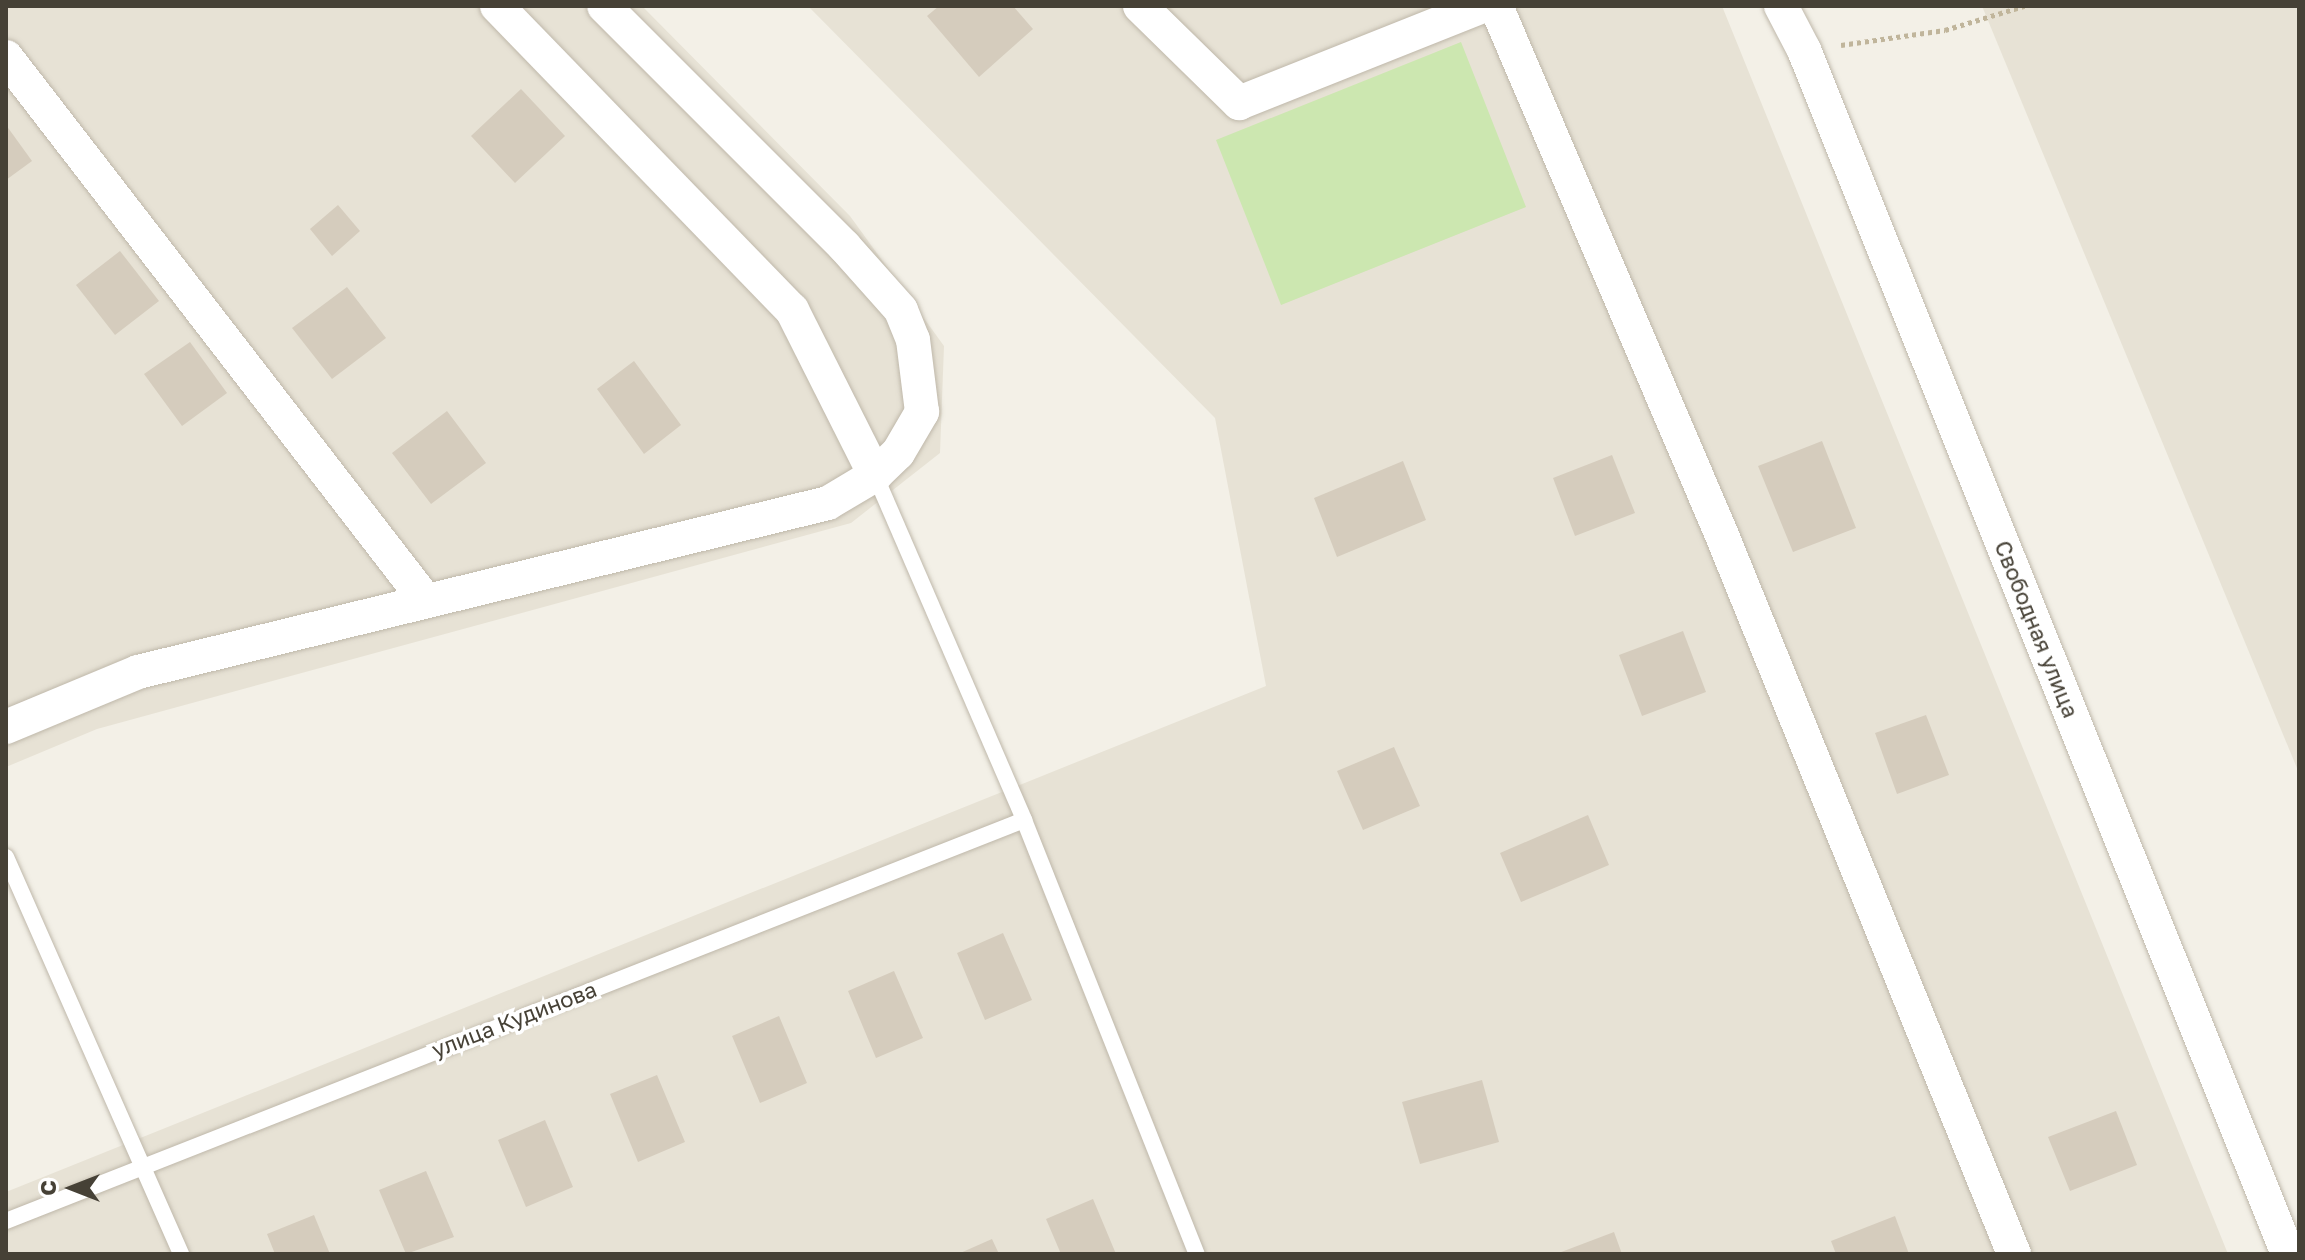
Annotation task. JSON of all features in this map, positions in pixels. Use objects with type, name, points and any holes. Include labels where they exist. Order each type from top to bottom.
[{"type":"street","points":[[497,6],[792,310],[875,475]]},
{"type":"street","points":[[6,727],[138,672],[828,503],[875,475],[898,453],[922,412],[913,340],[901,310],[844,246],[604,6]]},
{"type":"street","points":[[1140,6],[1239,103],[1481,7],[1721,533],[2014,1254]]},
{"type":"street","name":"Свободная улица","points":[[1781,6],[1804,50],[2288,1254]]},
{"type":"street","points":[[6,57],[426,601]]},
{"type":"lane","points":[[875,475],[1024,820],[1197,1254]]},
{"type":"lane","name":"улица Кудинова","points":[[6,1221],[143,1164],[1024,820]]},
{"type":"lane","points":[[6,857],[181,1254]]},
{"type":"path","points":[[1804,50],[1945,30],[2024,6]]},
{"type":"shaded area","points":[[6,6],[642,6],[850,216],[944,346],[940,453],[851,523],[97,729],[6,767]]},
{"type":"shaded area","points":[[808,6],[1722,6],[2228,1254],[6,1254],[6,1192],[1266,686],[1215,418]]},
{"type":"shaded area","points":[[1982,6],[2299,6],[2299,773]]},
{"type":"green space","points":[[1461,42],[1526,207],[1281,305],[1216,140]]},
{"type":"building","points":[[939,6],[1013,6],[1033,29],[979,77],[927,16]]},
{"type":"building","points":[[521,89],[565,136],[515,183],[471,136]]},
{"type":"building","points":[[6,125],[32,161],[6,180]]},
{"type":"building","points":[[338,205],[360,231],[332,256],[310,229]]},
{"type":"building","points":[[120,251],[159,301],[115,335],[76,285]]},
{"type":"building","points":[[347,287],[386,338],[332,379],[292,328]]},
{"type":"building","points":[[190,342],[227,393],[182,426],[144,374]]},
{"type":"building","points":[[634,361],[681,425],[644,454],[597,389]]},
{"type":"building","points":[[447,411],[486,463],[431,504],[392,453]]},
{"type":"building","points":[[1822,441],[1856,528],[1793,552],[1758,466]]},
{"type":"building","points":[[1612,455],[1635,513],[1575,536],[1553,478]]},
{"type":"building","points":[[1403,461],[1426,520],[1337,557],[1314,498]]},
{"type":"building","points":[[1683,631],[1706,692],[1642,716],[1619,655]]},
{"type":"building","points":[[1926,715],[1949,775],[1897,794],[1875,733]]},
{"type":"building","points":[[1394,747],[1420,806],[1363,830],[1337,771]]},
{"type":"building","points":[[1588,815],[1609,865],[1521,902],[1500,853]]},
{"type":"building","points":[[1003,933],[1032,1000],[985,1020],[957,953]]},
{"type":"building","points":[[894,971],[923,1038],[876,1058],[848,991]]},
{"type":"building","points":[[779,1016],[807,1083],[760,1103],[732,1036]]},
{"type":"building","points":[[657,1075],[685,1142],[638,1162],[610,1094]]},
{"type":"building","points":[[1482,1080],[1499,1142],[1420,1164],[1402,1102]]},
{"type":"building","points":[[2116,1111],[2137,1165],[2070,1191],[2048,1137]]},
{"type":"building","points":[[545,1120],[573,1187],[526,1207],[498,1140]]},
{"type":"building","points":[[426,1171],[454,1237],[406,1254],[379,1190]]},
{"type":"building","points":[[1093,1199],[1116,1254],[1061,1254],[1046,1219]]},
{"type":"building","points":[[314,1215],[330,1254],[275,1254],[267,1234]]},
{"type":"building","points":[[1895,1216],[1909,1254],[1836,1254],[1831,1241]]},
{"type":"building","points":[[1614,1232],[1622,1254],[1556,1254]]},
{"type":"building","points":[[992,1239],[999,1254],[958,1254]]}]
